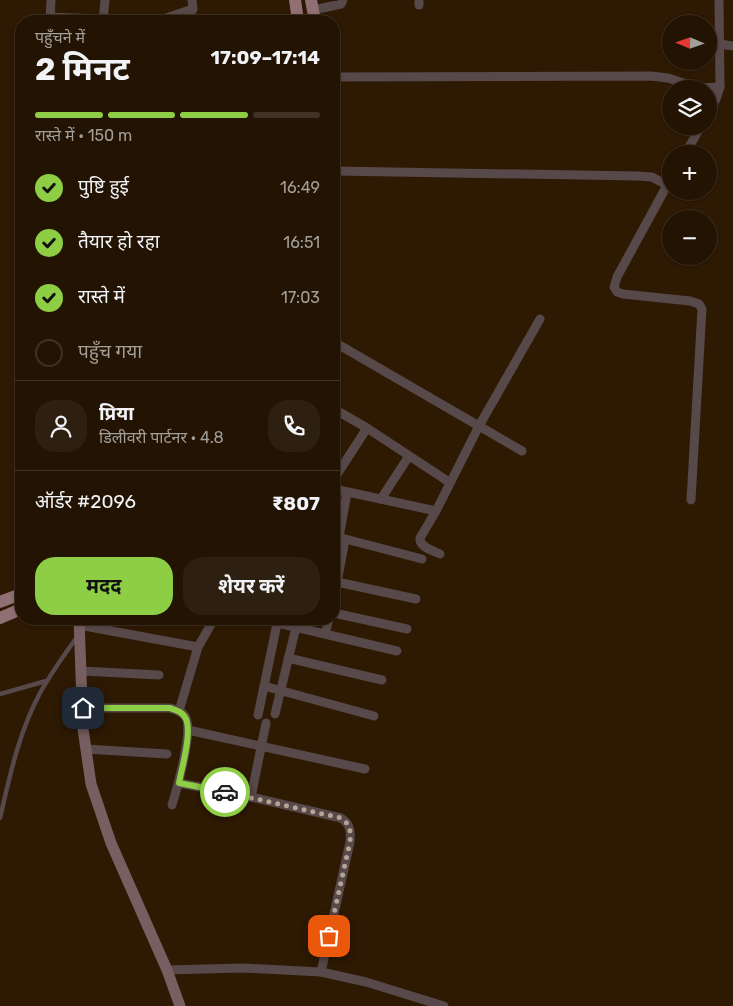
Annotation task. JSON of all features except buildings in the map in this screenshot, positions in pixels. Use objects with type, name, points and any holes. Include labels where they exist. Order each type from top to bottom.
[{"type":"main road","points":[[295,0],[297,15]]},
{"type":"main road","points":[[0,602],[15,596]]},
{"type":"main road","points":[[0,618],[15,612]]},
{"type":"street","points":[[50,15],[51,0]]},
{"type":"street","points":[[103,15],[104,0]]},
{"type":"street","points":[[175,15],[193,9],[192,0]]},
{"type":"street","points":[[313,10],[336,6],[342,4],[343,0]]},
{"type":"street","points":[[717,96],[720,87],[719,0]]},
{"type":"street","points":[[190,10],[191,15]]},
{"type":"street","points":[[720,44],[733,46]]},
{"type":"street","points":[[340,77],[651,76],[668,78],[699,88],[720,87]]},
{"type":"street","points":[[340,171],[637,176],[662,180]]},
{"type":"street","points":[[662,194],[614,287],[617,292],[623,294],[690,300],[699,304],[702,310],[691,500]]},
{"type":"street","points":[[440,554],[422,545],[420,541],[478,426],[540,320]]},
{"type":"street","points":[[340,346],[522,451]]},
{"type":"street","points":[[340,412],[449,482]]},
{"type":"street","points":[[340,470],[367,428]]},
{"type":"street","points":[[381,498],[409,456]]},
{"type":"street","points":[[340,490],[436,511]]},
{"type":"street","points":[[340,532],[347,492]]},
{"type":"street","points":[[340,538],[422,559]]},
{"type":"street","points":[[340,583],[416,600]]},
{"type":"street","points":[[340,614],[407,629]]},
{"type":"street","points":[[180,1006],[111,843],[92,784],[86,749],[80,625],[198,647]]},
{"type":"street","points":[[179,711],[198,647],[208,625]]},
{"type":"street","points":[[258,715],[277,625]]},
{"type":"street","points":[[290,625],[397,651]]},
{"type":"street","points":[[325,634],[327,625]]},
{"type":"street","points":[[275,714],[296,627]]},
{"type":"street","points":[[288,658],[382,680]]},
{"type":"street","points":[[82,671],[159,675]]},
{"type":"street","points":[[264,686],[374,716]]},
{"type":"street","points":[[83,708],[170,708],[179,711],[186,718],[188,730],[179,783],[172,805]]},
{"type":"street","points":[[251,796],[266,723]]},
{"type":"street","points":[[188,730],[365,770]]},
{"type":"street","points":[[86,749],[167,754]]},
{"type":"street","points":[[179,783],[251,796],[341,818],[348,823],[351,832],[350,842],[321,972]]},
{"type":"street","points":[[166,970],[243,968],[321,972],[366,982],[444,1006]]},
{"type":"lane","points":[[0,818],[13,761],[25,727],[46,681],[80,625]]},
{"type":"lane","points":[[0,694],[46,681]]},
{"type":"way so far","points":[[225,792],[251,796],[341,818],[348,823],[351,832],[350,842],[329,936]]},
{"type":"route","points":[[83,708],[170,708],[179,711],[186,718],[188,730],[179,783],[225,792]]}]
